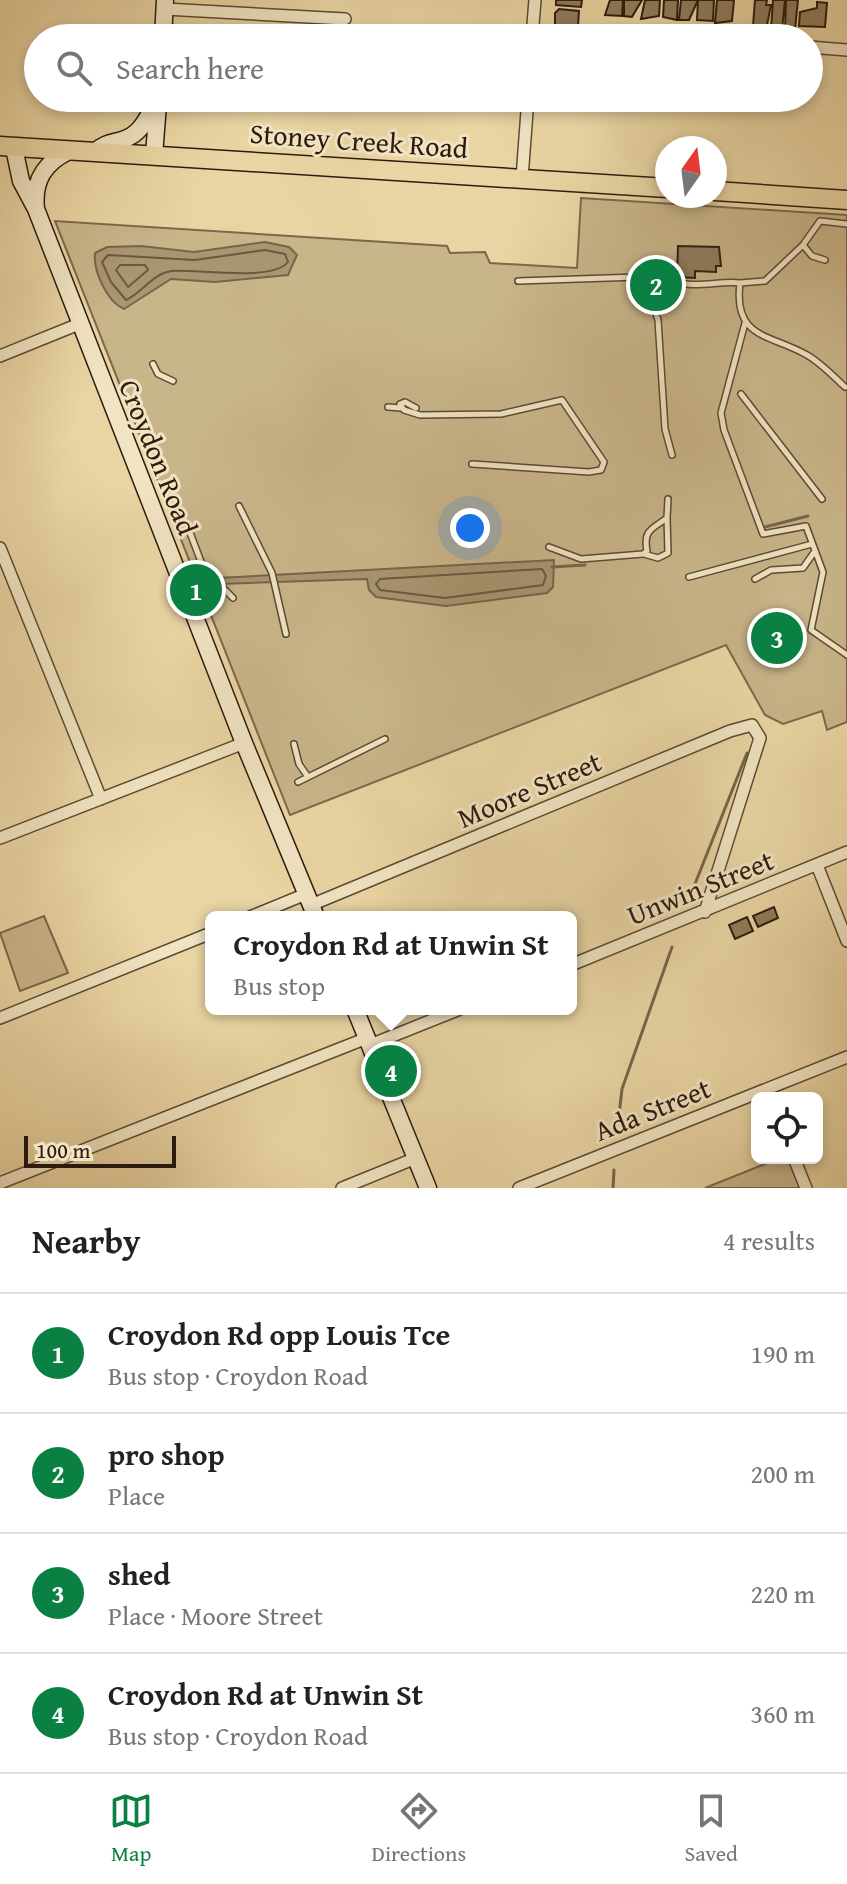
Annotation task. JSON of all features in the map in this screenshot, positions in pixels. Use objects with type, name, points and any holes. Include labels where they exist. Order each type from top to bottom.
[{"type":"main road","points":[[164,24],[165,4]]},
{"type":"main road","points":[[95,152],[105,143],[138,132],[150,112]]},
{"type":"main road","points":[[154,155],[157,112]]},
{"type":"main road","name":"Stoney Creek Road","points":[[15,148],[655,187]]},
{"type":"main road","name":"Croydon Road","points":[[15,148],[21,181],[36,206],[79,324],[311,905]]},
{"type":"main road","points":[[36,206],[42,172],[52,160],[69,151]]},
{"type":"main road","points":[[727,192],[847,200]]},
{"type":"main road","points":[[357,1015],[428,1188]]},
{"type":"street","points":[[533,24],[535,0]]},
{"type":"street","points":[[165,4],[345,19]]},
{"type":"street","points":[[823,48],[847,50]]},
{"type":"street","points":[[522,178],[527,112]]},
{"type":"street","points":[[0,356],[79,324]]},
{"type":"street","points":[[0,548],[101,799]]},
{"type":"street","name":"Moore Street","points":[[280,911],[311,905],[730,731],[752,725],[760,738],[705,912]]},
{"type":"street","points":[[0,838],[244,743]]},
{"type":"street","name":"Unwin Street","points":[[577,963],[847,852]]},
{"type":"street","points":[[817,865],[847,941]]},
{"type":"street","points":[[0,1018],[205,935]]},
{"type":"street","points":[[0,1183],[443,1015]]},
{"type":"street","name":"Ada Street","points":[[772,1092],[847,1057]]},
{"type":"street","name":"Ada Street","points":[[519,1188],[751,1100]]},
{"type":"street","points":[[342,1188],[416,1158]]},
{"type":"street","points":[[796,1164],[806,1188]]},
{"type":"lane","points":[[518,281],[665,276],[673,281],[698,284],[765,281],[803,245],[820,221],[847,224]]},
{"type":"lane","points":[[803,245],[812,256],[825,260]]},
{"type":"lane","points":[[642,276],[643,298],[653,304],[658,320],[665,429],[672,455]]},
{"type":"lane","points":[[740,283],[739,304],[745,323],[721,413],[724,430],[763,534],[803,525],[815,551],[823,582],[811,630],[847,655]]},
{"type":"lane","points":[[745,323],[781,346],[816,361],[845,387]]},
{"type":"lane","points":[[153,364],[158,374],[173,381]]},
{"type":"lane","points":[[741,394],[822,499]]},
{"type":"lane","points":[[388,407],[420,415],[501,414],[562,400],[604,462],[601,470],[589,472],[472,464]]},
{"type":"lane","points":[[401,408],[402,401],[416,408]]},
{"type":"lane","points":[[549,547],[581,559],[643,554],[665,557],[669,545],[668,499]]},
{"type":"lane","points":[[239,506],[272,573],[286,634]]},
{"type":"lane","points":[[643,554],[647,551],[645,539],[650,527],[667,518]]},
{"type":"lane","points":[[189,530],[203,567],[233,598]]},
{"type":"lane","points":[[689,577],[812,544]]},
{"type":"lane","points":[[755,579],[771,570],[803,568],[815,551]]},
{"type":"lane","points":[[298,782],[385,739]]},
{"type":"lane","points":[[294,744],[299,764],[308,777]]},
{"type":"shaded area","points":[[581,198],[655,203],[655,208],[727,207],[847,215],[847,722],[827,730],[822,711],[783,724],[765,715],[726,645],[290,815],[55,221],[447,246],[450,253],[485,252],[490,263],[577,268]]},
{"type":"shaded area","points":[[44,916],[68,973],[20,991],[0,933]]},
{"type":"shaded area","points":[[765,1164],[793,1164],[803,1188],[705,1188]]},
{"type":"water","points":[[265,242],[289,247],[297,255],[288,275],[215,282],[171,279],[124,309],[107,293],[95,260],[95,253],[107,247],[141,246],[194,252]]},
{"type":"water","points":[[554,560],[553,587],[547,593],[446,606],[376,597],[369,590],[367,579],[220,584],[218,578]]},
{"type":"building","points":[[556,0],[582,0],[581,7],[556,5]]},
{"type":"building","points":[[610,0],[623,0],[622,16],[605,15]]},
{"type":"building","points":[[624,0],[642,0],[632,17],[624,16]]},
{"type":"building","points":[[645,0],[660,0],[659,16],[641,19]]},
{"type":"building","points":[[664,0],[678,0],[677,20],[663,17]]},
{"type":"building","points":[[681,0],[698,0],[689,20],[679,20]]},
{"type":"building","points":[[698,0],[714,0],[713,21],[697,20]]},
{"type":"building","points":[[717,0],[734,0],[732,21],[715,23]]},
{"type":"building","points":[[755,0],[767,0],[766,5],[771,5],[767,24],[753,24]]},
{"type":"building","points":[[773,0],[785,0],[783,24],[771,24]]},
{"type":"building","points":[[786,0],[798,0],[796,24],[785,24]]},
{"type":"building","points":[[817,2],[827,3],[825,27],[823,24],[799,24],[800,12],[817,8]]},
{"type":"building","points":[[559,9],[579,11],[578,24],[555,24],[555,13]]},
{"type":"building","points":[[678,246],[719,247],[721,266],[716,266],[716,272],[695,271],[695,278],[677,277]]},
{"type":"building","points":[[667,277],[667,293],[645,293],[644,278]]},
{"type":"building","points":[[779,629],[785,633],[775,648],[768,643]]},
{"type":"building","points":[[774,907],[778,918],[758,927],[753,916]]},
{"type":"building","points":[[747,917],[753,931],[735,939],[729,925]]},
{"type":"waterway","points":[[765,527],[808,516]]},
{"type":"waterway","points":[[552,567],[585,565]]},
{"type":"waterway","points":[[691,894],[747,753]]},
{"type":"waterway","points":[[618,1124],[622,1089],[672,947]]},
{"type":"waterway","points":[[613,1188],[614,1170]]},
{"type":"place","name":"pro shop","points":[[656,285]]},
{"type":"place","name":"Croydon Rd opp Louis Tce","points":[[196,590]]},
{"type":"place","name":"shed","points":[[777,638]]},
{"type":"place","name":"Croydon Rd at Unwin St","points":[[391,1071]]}]
